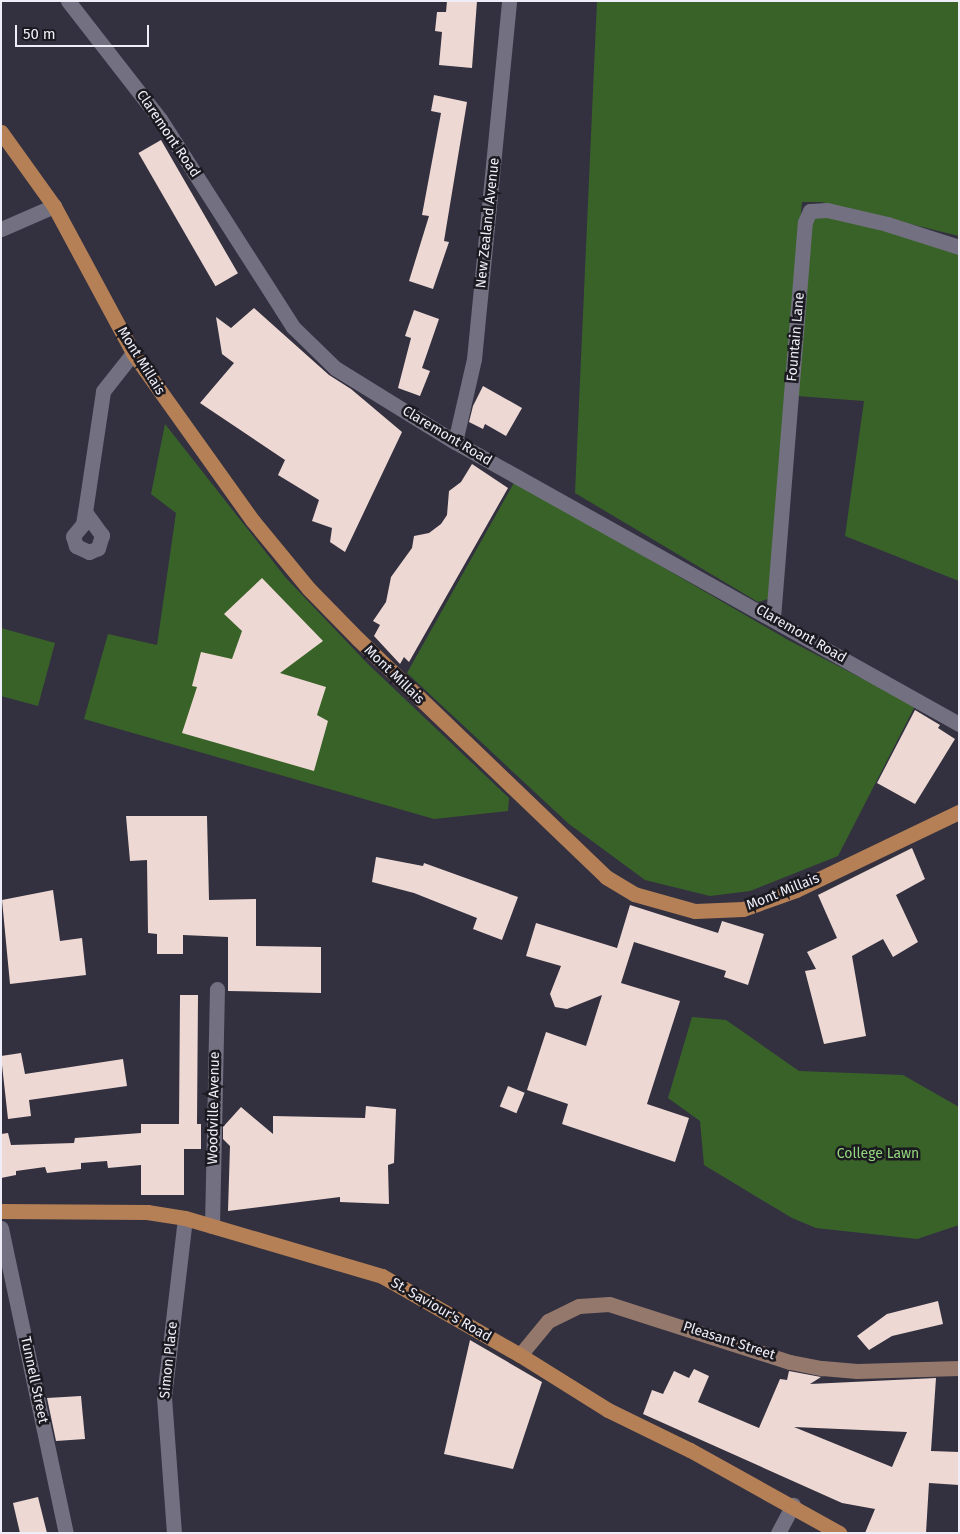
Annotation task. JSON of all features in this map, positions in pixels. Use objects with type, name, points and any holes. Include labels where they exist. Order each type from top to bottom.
[{"type":"main road","name":"Mont Millais","points":[[1,132],[54,206],[133,353],[227,488],[309,589],[606,877],[634,894],[695,911],[743,909],[796,890],[959,812]]},
{"type":"main road","name":"St. Saviour's Road","points":[[1,1211],[122,1210],[185,1218],[382,1276],[520,1355],[608,1410],[793,1505],[839,1533]]},
{"type":"main road","name":"Pleasant Street","points":[[520,1355],[548,1321],[579,1306],[609,1304],[790,1362],[822,1368],[857,1371],[959,1368]]},
{"type":"street","name":"Claremont Road","points":[[68,1],[160,119],[293,327],[335,368],[455,442],[773,618],[959,724]]},
{"type":"street","name":"New Zealand Avenue","points":[[455,442],[474,359],[509,1]]},
{"type":"street","points":[[1,229],[54,206]]},
{"type":"street","name":"Fountain Lane","points":[[773,618],[805,222],[810,211],[827,210],[888,224],[959,247]]},
{"type":"street","points":[[86,512],[103,391],[133,353]]},
{"type":"street","name":"Woodville Avenue","points":[[212,1226],[217,989]]},
{"type":"street","name":"Simon Place","points":[[174,1533],[164,1397],[185,1218]]},
{"type":"street","name":"Tunnell Street","points":[[1,1228],[66,1533]]},
{"type":"street","points":[[778,1533],[793,1505]]},
{"type":"green space","points":[[597,1],[959,1],[959,236],[821,202],[802,202],[768,599],[758,602],[575,493]]},
{"type":"green space","points":[[821,214],[959,250],[959,581],[845,536],[864,401],[797,396],[813,216]]},
{"type":"green space","points":[[165,424],[286,578],[368,664],[509,798],[508,811],[434,819],[84,719],[108,634],[157,645],[176,513],[151,494]]},
{"type":"green space","points":[[515,481],[788,640],[915,706],[838,856],[750,891],[710,896],[645,880],[569,824],[407,673]]},
{"type":"green space","points":[[1,628],[55,643],[38,706],[1,696]]},
{"type":"green space","name":"College Lawn","points":[[692,1017],[726,1020],[799,1071],[903,1075],[959,1107],[959,1225],[917,1239],[816,1228],[792,1218],[704,1165],[700,1121],[668,1098]]},
{"type":"building","points":[[447,1],[477,1],[472,68],[439,65],[442,32],[435,31],[437,12],[446,12]]},
{"type":"building","points":[[434,95],[467,102],[444,241],[449,242],[433,289],[409,281],[429,216],[422,215],[441,113],[431,111]]},
{"type":"building","points":[[161,140],[238,273],[215,286],[138,153]]},
{"type":"building","points":[[254,308],[329,375],[351,389],[402,432],[345,552],[330,542],[332,528],[312,521],[319,500],[278,475],[285,460],[200,403],[234,363],[222,354],[216,317],[231,328]]},
{"type":"building","points":[[414,310],[439,319],[422,368],[430,371],[420,396],[398,388],[411,338],[405,336]]},
{"type":"building","points":[[483,386],[522,408],[506,436],[485,424],[483,429],[469,422],[473,406]]},
{"type":"building","points":[[472,464],[508,488],[409,662],[404,657],[400,664],[374,636],[380,625],[373,621],[386,602],[391,577],[412,548],[414,536],[429,533],[441,524],[447,515],[449,491],[461,482]]},
{"type":"building","points":[[262,578],[323,641],[280,673],[326,687],[317,715],[328,721],[314,771],[182,733],[197,687],[192,686],[201,652],[232,659],[242,631],[224,614]]},
{"type":"building","points":[[915,710],[940,725],[938,728],[955,739],[915,804],[877,783]]},
{"type":"building","points":[[126,816],[207,816],[209,900],[256,899],[256,946],[321,947],[321,993],[228,991],[228,937],[183,935],[183,954],[157,954],[157,934],[148,933],[147,860],[130,861]]},
{"type":"building","points":[[912,848],[925,879],[896,895],[918,942],[893,957],[883,939],[852,956],[866,1036],[824,1044],[805,971],[816,969],[807,952],[837,938],[818,895]]},
{"type":"building","points":[[376,857],[423,866],[424,863],[518,897],[502,940],[473,929],[477,918],[414,893],[372,882]]},
{"type":"building","points":[[53,890],[60,941],[82,938],[86,975],[10,984],[2,900]]},
{"type":"building","points":[[630,905],[718,933],[722,921],[764,934],[748,985],[724,977],[726,971],[634,942],[621,983],[680,1001],[647,1104],[689,1118],[675,1162],[562,1124],[568,1104],[527,1090],[546,1032],[586,1046],[602,995],[567,1009],[555,1007],[550,994],[561,966],[526,956],[536,923],[617,948]]},
{"type":"building","points":[[180,995],[198,995],[197,1124],[201,1124],[201,1149],[184,1149],[184,1195],[141,1195],[141,1165],[108,1168],[107,1161],[81,1163],[81,1169],[47,1173],[45,1167],[16,1171],[16,1175],[1,1178],[1,1134],[8,1133],[11,1145],[74,1143],[75,1138],[141,1133],[141,1124],[179,1124]]},
{"type":"building","points":[[21,1053],[25,1074],[123,1059],[127,1086],[29,1100],[31,1116],[8,1119],[1,1056]]},
{"type":"building","points":[[508,1086],[525,1093],[516,1113],[500,1106]]},
{"type":"building","points":[[366,1106],[396,1109],[394,1163],[388,1165],[389,1204],[340,1202],[340,1197],[228,1211],[230,1146],[223,1139],[223,1127],[241,1107],[273,1134],[273,1116],[365,1118]]},
{"type":"building","points":[[938,1301],[943,1324],[892,1336],[869,1350],[857,1336],[887,1314]]},
{"type":"building","points":[[470,1340],[542,1382],[513,1469],[444,1454]]},
{"type":"building","points":[[694,1369],[709,1376],[698,1402],[759,1428],[780,1379],[787,1380],[789,1371],[821,1377],[810,1384],[936,1378],[931,1451],[959,1452],[959,1485],[929,1483],[926,1533],[865,1533],[875,1509],[842,1503],[643,1414],[652,1390],[663,1394],[674,1371],[689,1378]],"holes":[[[794,1427],[907,1432],[892,1467]]]},
{"type":"building","points":[[81,1396],[85,1439],[56,1441],[47,1398]]},
{"type":"building","points":[[38,1497],[47,1533],[20,1533],[13,1503]]}]
